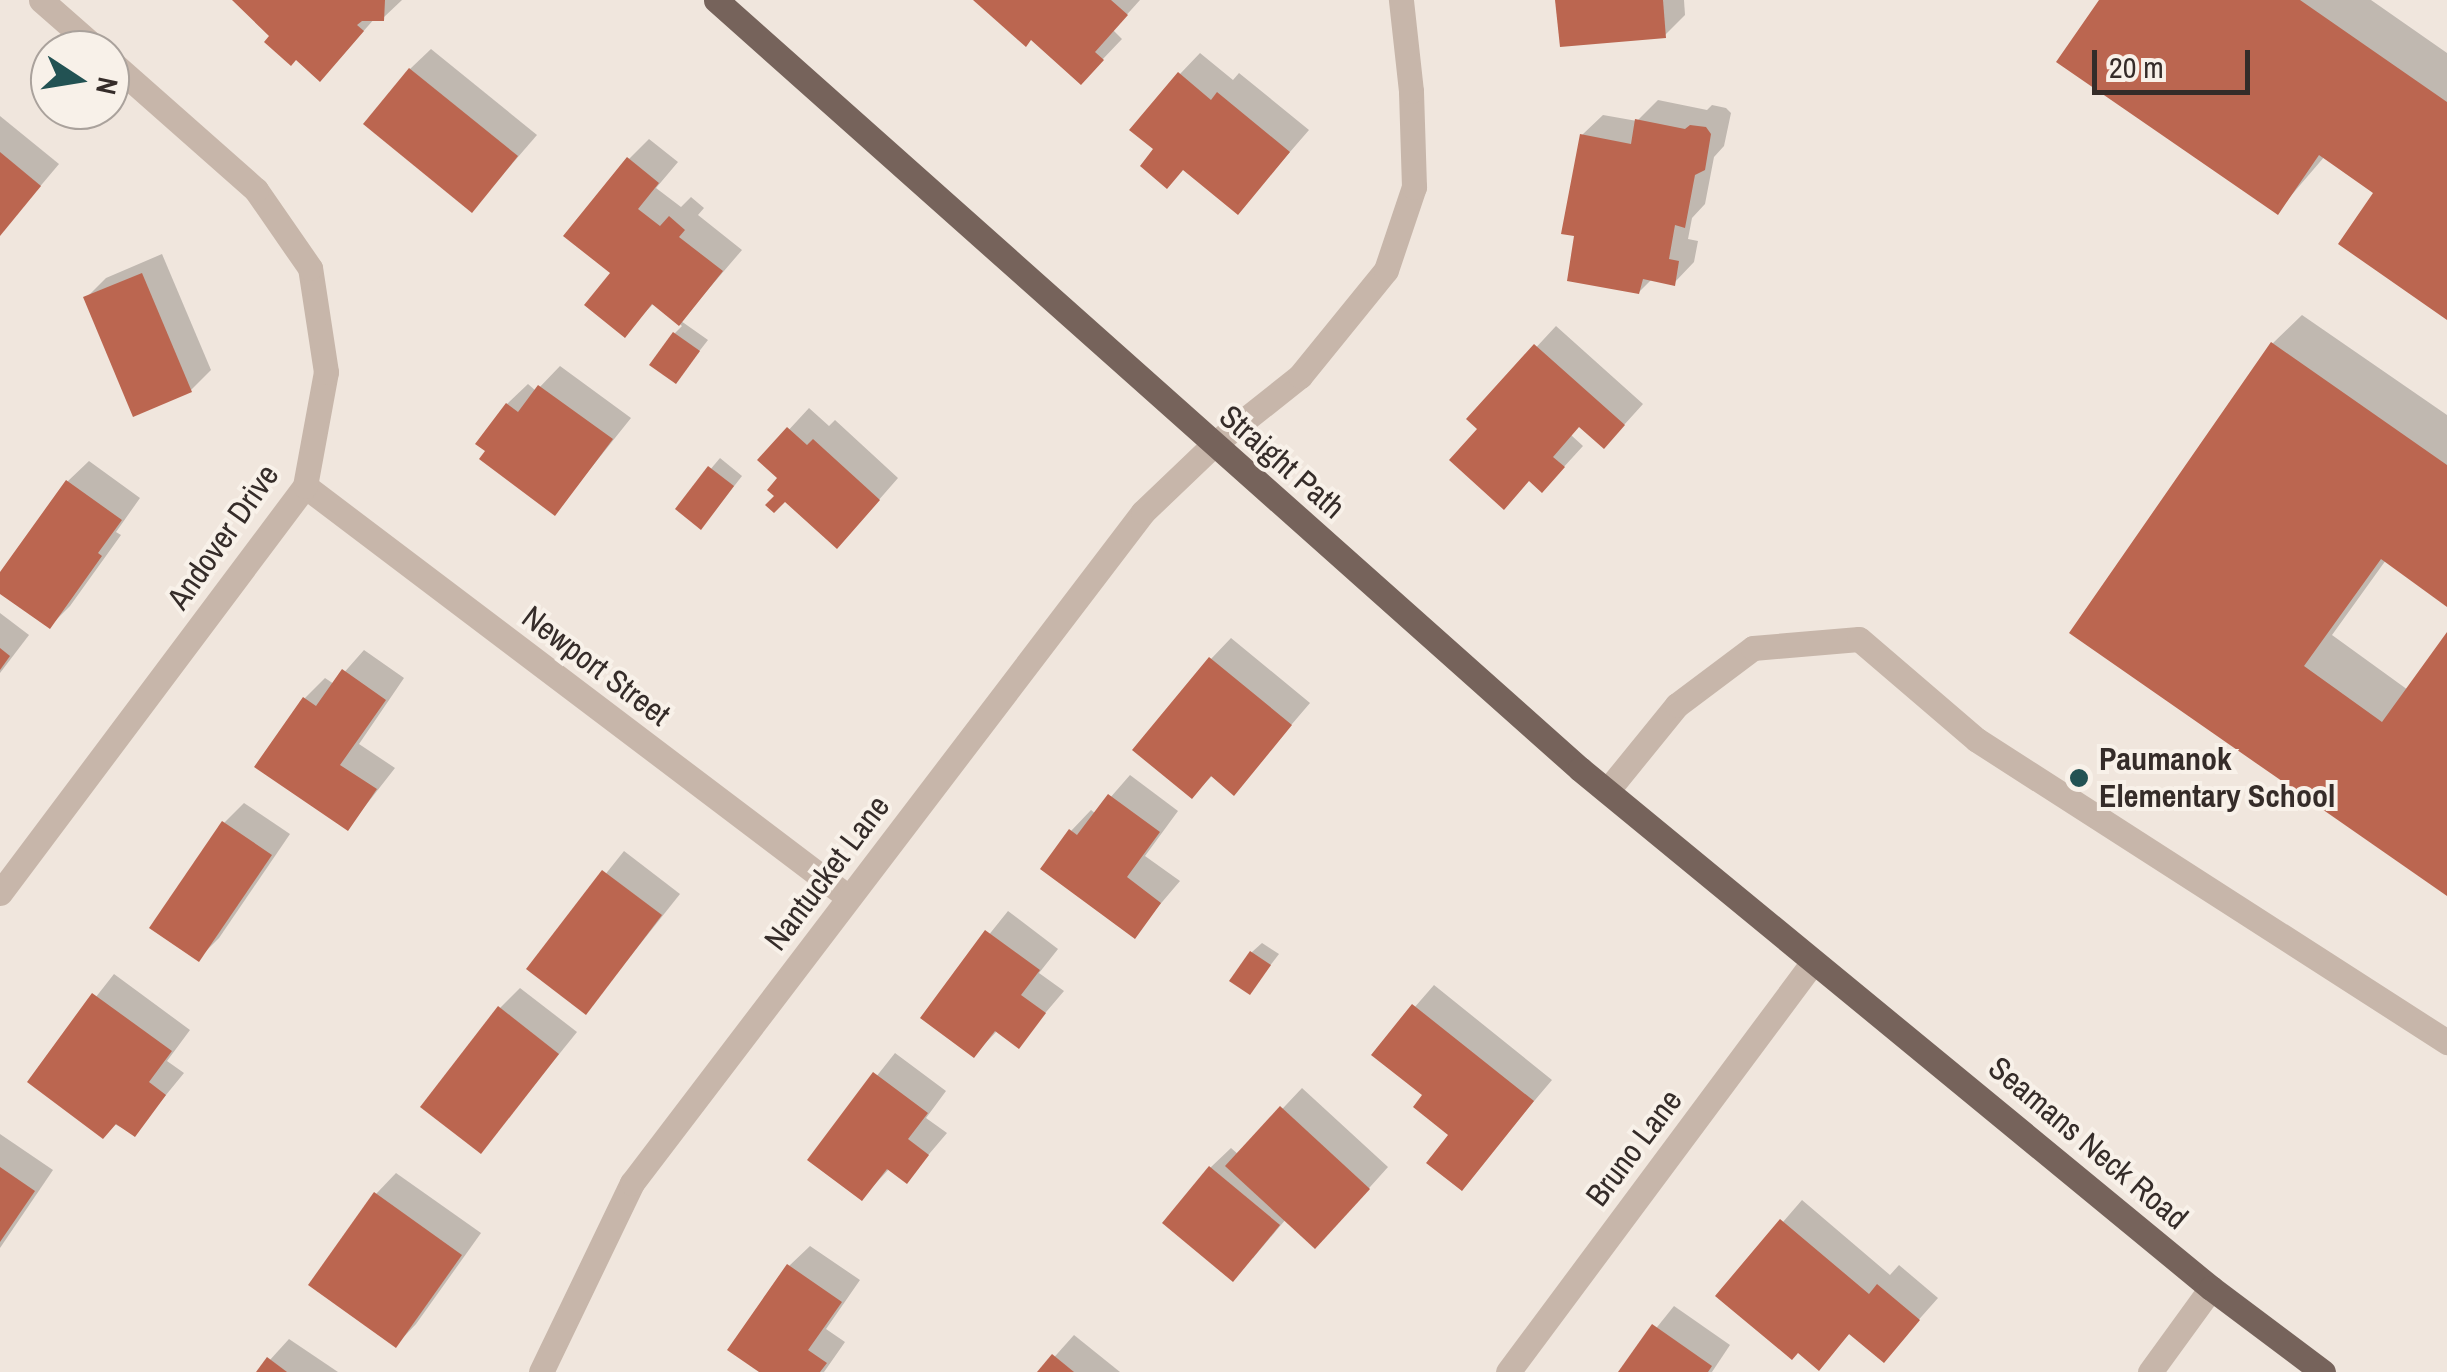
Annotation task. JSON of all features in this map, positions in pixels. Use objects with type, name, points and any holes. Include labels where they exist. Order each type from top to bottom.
[{"type":"main road","name":"Straight Path","points":[[716,0],[1129,365],[1212,445],[1607,791],[1813,962]]},
{"type":"main road","name":"Seamans Neck Road","points":[[1813,962],[2211,1288],[2324,1372]]},
{"type":"street","points":[[41,0],[75,30]]},
{"type":"street","name":"Nantucket Lane","points":[[540,1372],[632,1183],[1143,512],[1212,445],[1300,376],[1386,270],[1414,187],[1411,91],[1401,0]]},
{"type":"street","name":"Andover Drive","points":[[0,893],[305,486],[326,372],[310,268],[256,190],[130,79]]},
{"type":"street","name":"Newport Street","points":[[305,486],[848,897]]},
{"type":"street","points":[[1607,791],[1677,705],[1753,648],[1860,639],[1978,740],[2447,1042]]},
{"type":"street","name":"Bruno Lane","points":[[1508,1372],[1813,962]]},
{"type":"street","points":[[2150,1372],[2211,1288]]},
{"type":"building","points":[[232,0],[385,0],[384,21],[362,21],[357,25],[364,31],[320,82],[296,60],[291,66],[264,42],[269,36]]},
{"type":"building","points":[[973,0],[1111,0],[1128,15],[1095,52],[1104,60],[1081,85],[1031,40],[1026,47]]},
{"type":"building","points":[[1555,0],[1663,0],[1666,38],[1560,47]]},
{"type":"building","points":[[2099,0],[2300,0],[2447,102],[2447,320],[2338,244],[2373,193],[2319,155],[2278,215],[2056,62]]},
{"type":"building","points":[[409,68],[518,156],[472,213],[363,124]]},
{"type":"building","points":[[1178,72],[1211,100],[1217,92],[1290,152],[1238,215],[1183,170],[1167,189],[1140,166],[1153,149],[1129,130]]},
{"type":"building","points":[[1635,119],[1685,129],[1690,125],[1706,127],[1711,134],[1705,170],[1695,175],[1685,228],[1675,225],[1669,259],[1679,261],[1675,286],[1643,279],[1639,294],[1567,281],[1574,236],[1561,234],[1580,134],[1631,144]]},
{"type":"building","points":[[0,152],[41,186],[0,236]]},
{"type":"building","points":[[627,157],[659,183],[638,209],[660,226],[669,216],[685,230],[679,237],[723,271],[679,326],[652,304],[625,338],[584,305],[610,273],[563,236]]},
{"type":"building","points":[[142,273],[192,392],[133,417],[83,297]]},
{"type":"building","points":[[673,332],[700,351],[676,384],[649,365]]},
{"type":"building","points":[[2271,342],[2447,465],[2447,607],[2381,559],[2304,666],[2382,722],[2447,632],[2447,896],[2069,633]]},
{"type":"building","points":[[1534,344],[1625,425],[1604,449],[1579,427],[1553,457],[1565,467],[1542,493],[1529,481],[1504,510],[1449,460],[1477,429],[1466,419]]},
{"type":"building","points":[[538,385],[613,439],[555,516],[479,459],[485,451],[475,444],[506,403],[518,412]]},
{"type":"building","points":[[787,427],[807,445],[813,439],[880,500],[837,549],[785,502],[774,513],[765,505],[774,496],[767,490],[777,478],[757,460]]},
{"type":"building","points":[[708,466],[734,486],[701,530],[675,509]]},
{"type":"building","points":[[66,480],[122,520],[98,553],[102,556],[50,629],[0,594],[0,572]]},
{"type":"building","points":[[0,648],[10,656],[0,670]]},
{"type":"building","points":[[1209,657],[1292,725],[1234,796],[1211,776],[1192,799],[1132,750]]},
{"type":"building","points":[[342,669],[386,700],[340,765],[377,789],[348,831],[254,767],[303,697],[316,706]]},
{"type":"building","points":[[1108,794],[1160,832],[1127,877],[1161,903],[1135,939],[1040,869],[1069,829],[1077,835]]},
{"type":"building","points":[[222,821],[272,855],[199,962],[149,928]]},
{"type":"building","points":[[602,870],[662,915],[586,1015],[526,969]]},
{"type":"building","points":[[985,930],[1040,970],[1021,995],[1046,1013],[1019,1049],[995,1031],[974,1058],[920,1018]]},
{"type":"building","points":[[1250,951],[1271,965],[1250,995],[1229,981]]},
{"type":"building","points":[[92,993],[172,1051],[149,1082],[166,1095],[135,1137],[116,1124],[103,1139],[27,1082]]},
{"type":"building","points":[[1412,1004],[1534,1101],[1462,1191],[1426,1163],[1448,1135],[1413,1107],[1422,1095],[1371,1055]]},
{"type":"building","points":[[498,1006],[559,1054],[481,1154],[420,1107]]},
{"type":"building","points":[[873,1072],[928,1113],[908,1139],[929,1155],[907,1184],[887,1169],[862,1201],[807,1160]]},
{"type":"building","points":[[1280,1106],[1370,1189],[1315,1249],[1225,1166]]},
{"type":"building","points":[[1209,1166],[1280,1225],[1233,1282],[1162,1223]]},
{"type":"building","points":[[0,1167],[35,1191],[0,1242]]},
{"type":"building","points":[[374,1192],[462,1255],[396,1348],[308,1285]]},
{"type":"building","points":[[1780,1219],[1869,1294],[1877,1284],[1920,1320],[1884,1363],[1849,1334],[1819,1371],[1798,1353],[1792,1360],[1715,1296]]},
{"type":"building","points":[[787,1264],[842,1302],[808,1350],[827,1363],[820,1372],[759,1372],[727,1350]]},
{"type":"building","points":[[1652,1324],[1712,1366],[1708,1372],[1618,1372]]},
{"type":"building","points":[[1052,1354],[1074,1372],[1037,1372]]},
{"type":"building","points":[[267,1357],[287,1372],[256,1372]]},
{"type":"place","name":"Paumanok Elementary School","points":[[2079,778]]}]
